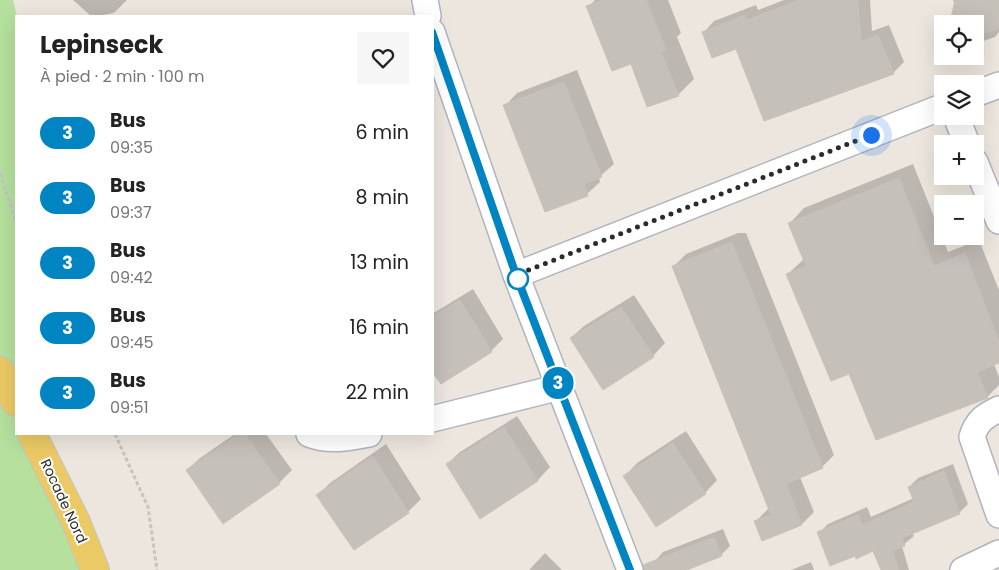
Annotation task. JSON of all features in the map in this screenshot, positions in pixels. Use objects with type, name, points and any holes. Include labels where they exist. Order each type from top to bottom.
[{"type":"main road","points":[[0,371],[15,400]]},
{"type":"main road","name":"Rocade Nord","points":[[32,435],[76,522],[95,570]]},
{"type":"street","points":[[425,0],[428,15]]},
{"type":"street","points":[[434,38],[516,275],[560,387],[624,566]]},
{"type":"street","points":[[984,91],[999,85]]},
{"type":"street","points":[[516,275],[934,110]]},
{"type":"street","points":[[984,184],[999,221]]},
{"type":"street","points":[[434,418],[560,387]]},
{"type":"street","points":[[999,409],[983,416],[975,426],[972,437],[999,515]]},
{"type":"street","points":[[311,435],[321,439],[352,438],[365,435]]},
{"type":"street","points":[[963,570],[999,553]]},
{"type":"path","points":[[0,173],[15,219]]},
{"type":"path","points":[[115,435],[148,507],[156,570]]},
{"type":"green space","points":[[0,0],[13,0],[17,15],[15,15],[15,435],[47,435],[83,570],[0,570]]},
{"type":"building","points":[[603,0],[646,0],[666,50],[661,52],[679,96],[647,107],[631,64],[612,71],[586,6]]},
{"type":"building","points":[[799,0],[858,0],[861,41],[878,35],[894,74],[764,121],[736,49],[712,58],[702,32],[745,15],[747,20]]},
{"type":"building","points":[[955,0],[999,0],[999,28],[984,34],[984,15],[952,15]]},
{"type":"building","points":[[564,82],[602,177],[584,184],[588,196],[545,212],[503,105]]},
{"type":"building","points":[[899,178],[934,266],[965,253],[999,342],[999,363],[977,372],[988,398],[876,440],[849,374],[831,381],[786,274],[806,266],[788,223]]},
{"type":"building","points":[[732,242],[823,468],[786,484],[802,525],[762,541],[754,521],[771,515],[672,266]]},
{"type":"building","points":[[460,300],[492,352],[441,384],[434,375],[434,316]]},
{"type":"building","points":[[621,307],[654,357],[603,390],[570,338]]},
{"type":"building","points":[[504,427],[538,481],[480,519],[446,464]]},
{"type":"building","points":[[238,435],[246,435],[280,484],[223,524],[186,470]]},
{"type":"building","points":[[673,443],[706,494],[656,527],[623,476]]},
{"type":"building","points":[[373,456],[409,513],[354,550],[316,495]]},
{"type":"building","points":[[944,471],[960,514],[902,538],[905,546],[893,550],[898,570],[881,570],[873,551],[856,559],[855,556],[830,566],[817,532],[858,515],[862,525],[914,502],[908,487]]},
{"type":"building","points":[[714,537],[722,556],[687,570],[644,570],[643,565]]},
{"type":"bus line","name":"3","points":[[434,38],[516,275],[630,570]]},
{"type":"route","points":[[518,279],[516,275],[871,135]]}]
